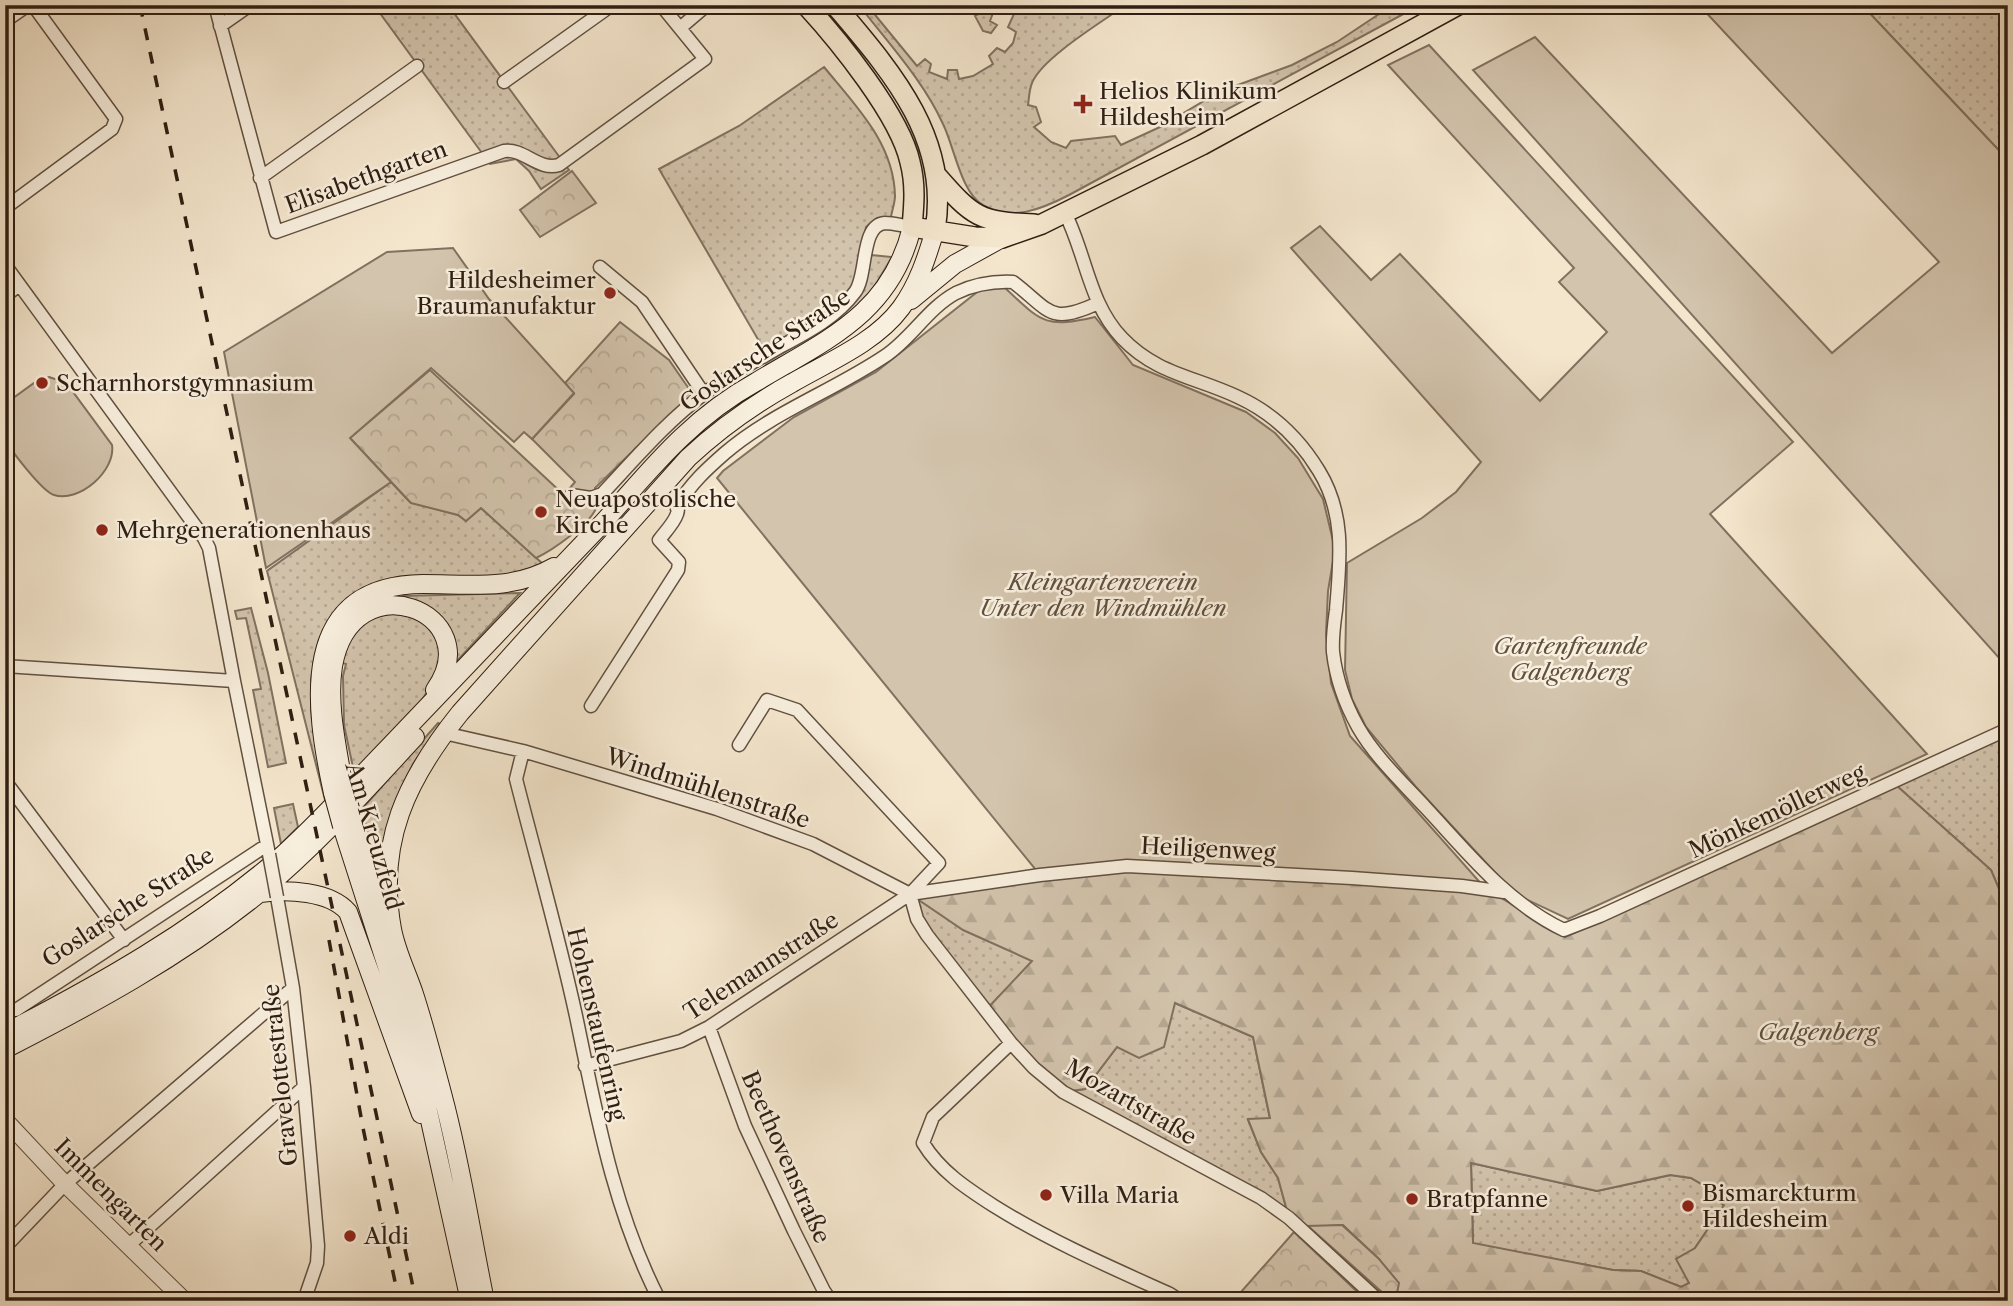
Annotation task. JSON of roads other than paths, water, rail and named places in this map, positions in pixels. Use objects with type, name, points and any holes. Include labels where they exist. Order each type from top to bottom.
[{"type":"main road","points":[[806,5],[859,71],[905,144],[915,194],[912,227],[975,237],[1002,238]]},
{"type":"main road","points":[[835,5],[870,47],[909,102],[927,139],[937,176],[934,230],[915,285],[900,309]]},
{"type":"main road","points":[[5,1049],[138,978],[214,927],[300,858],[348,788],[534,608],[598,549],[614,541],[688,458],[725,426],[769,396],[865,340],[949,268],[1002,238],[1042,224],[1202,145],[1458,5]]},
{"type":"main road","points":[[937,176],[972,212],[992,221],[1042,224]]},
{"type":"main road","name":"Goslarsche Straße","points":[[411,724],[680,439],[734,395],[836,335],[861,316],[891,279],[904,254],[912,227]]},
{"type":"main road","name":"Am Kreuzfeld","points":[[485,1301],[444,1100],[415,997],[392,932],[389,874],[393,837],[398,816],[415,777],[444,733],[614,541]]},
{"type":"main road","name":"Am Kreuzfeld","points":[[348,788],[320,724],[319,680],[328,639],[346,610],[367,596],[393,587],[422,584],[482,586],[517,582],[547,571],[566,560]]},
{"type":"main road","points":[[5,1032],[94,987],[205,917],[278,859],[348,788],[411,724],[446,671],[449,662],[447,644],[437,625],[419,609],[398,603],[376,607],[363,613],[351,624],[340,642],[331,688],[334,726],[348,788],[347,821],[392,932]]},
{"type":"main road","name":"Am Kreuzfeld","points":[[347,821],[416,1057],[470,1301]]},
{"type":"main road","points":[[257,894],[268,892],[320,895],[338,902],[348,912],[418,1107],[438,1152]]},
{"type":"street","points":[[5,21],[31,5],[116,119],[112,129],[5,208]]},
{"type":"street","name":"Elisabethgarten","points":[[215,5],[276,232],[510,150],[550,167],[563,162],[705,59],[680,28]]},
{"type":"street","points":[[220,26],[250,5]]},
{"type":"street","points":[[505,82],[612,5]]},
{"type":"street","points":[[661,5],[680,28],[707,5]]},
{"type":"street","points":[[1126,5],[1154,5]]},
{"type":"street","name":"Elisabethgarten","points":[[260,178],[416,66]]},
{"type":"street","points":[[1065,213],[1080,246],[1098,303],[1120,337],[1160,368],[1239,397],[1262,409],[1286,427],[1321,473],[1338,522],[1341,556],[1333,650],[1347,707],[1371,746],[1504,892]]},
{"type":"street","points":[[571,495],[590,498],[603,494],[672,420],[704,394],[844,307],[858,289],[868,238],[876,226],[885,223],[912,227]]},
{"type":"street","name":"Gravelottestraße","points":[[5,265],[209,548],[293,988],[318,1255],[304,1301]]},
{"type":"street","points":[[600,267],[642,302],[704,394]]},
{"type":"street","points":[[592,706],[678,570],[678,562],[659,540],[693,485],[726,452],[786,411],[885,356],[937,307],[965,289],[980,283],[1013,282],[1052,314],[1059,315],[1073,313],[1098,303]]},
{"type":"street","points":[[5,296],[19,285]]},
{"type":"street","points":[[663,485],[678,506]]},
{"type":"street","points":[[5,666],[234,681]]},
{"type":"street","points":[[739,745],[766,701],[797,710],[939,863],[910,894]]},
{"type":"street","name":"Mönkemöllerweg","points":[[1504,892],[1540,919],[1564,930],[1636,900],[2008,729]]},
{"type":"street","name":"Windmühlenstraße","points":[[444,733],[523,751],[717,809],[813,844],[910,894]]},
{"type":"street","name":"Hohenstaufenring","points":[[523,751],[516,779],[572,1001],[604,1147],[628,1226],[660,1301]]},
{"type":"street","points":[[5,781],[124,940]]},
{"type":"street","name":"Goslarsche Straße","points":[[16,1010],[268,850]]},
{"type":"street","name":"Heiligenweg","points":[[910,894],[1040,875],[1127,866],[1407,882],[1504,892]]},
{"type":"street","name":"Telemannstraße","points":[[585,1066],[681,1041],[709,1027],[910,894]]},
{"type":"street","name":"Mozartstraße","points":[[910,894],[917,919],[927,935],[1011,1043],[1034,1068],[1063,1092],[1270,1205],[1289,1218],[1379,1301]]},
{"type":"street","points":[[5,1247],[65,1184],[293,988]]},
{"type":"street","name":"Beethovenstraße","points":[[709,1027],[745,1126],[794,1231],[831,1301]]},
{"type":"street","points":[[1011,1043],[933,1117],[923,1143],[933,1160],[960,1184],[1023,1224],[1181,1301]]},
{"type":"street","points":[[129,1245],[304,1087]]},
{"type":"street","name":"Immengarten","points":[[5,1120],[180,1299]]},
{"type":"railway","points":[[140,5],[416,1301]]},
{"type":"railway","points":[[329,940],[363,1128],[399,1301]]},
{"type":"place","name":"Helios Klinikum Hildesheim","points":[[1083,104]]},
{"type":"place","name":"Hildesheimer Braumanufaktur","points":[[610,293]]},
{"type":"place","name":"Scharnhorstgymnasium","points":[[42,383]]},
{"type":"place","name":"Neuapostolische Kirche","points":[[541,512]]},
{"type":"place","name":"Mehrgenerationenhaus","points":[[102,530]]},
{"type":"place","name":"Villa Maria","points":[[1046,1195]]},
{"type":"place","name":"Bratpfanne","points":[[1412,1199]]},
{"type":"place","name":"Bismarckturm Hildesheim","points":[[1688,1206]]},
{"type":"place","name":"Aldi","points":[[350,1236]]},
{"type":"park label","name":"Kleingartenverein Unter den Windmühlen","points":[[1103,595]]},
{"type":"park label","name":"Gartenfreunde Galgenberg","points":[[1570,659]]},
{"type":"park label","name":"Galgenberg","points":[[1818,1032]]}]
